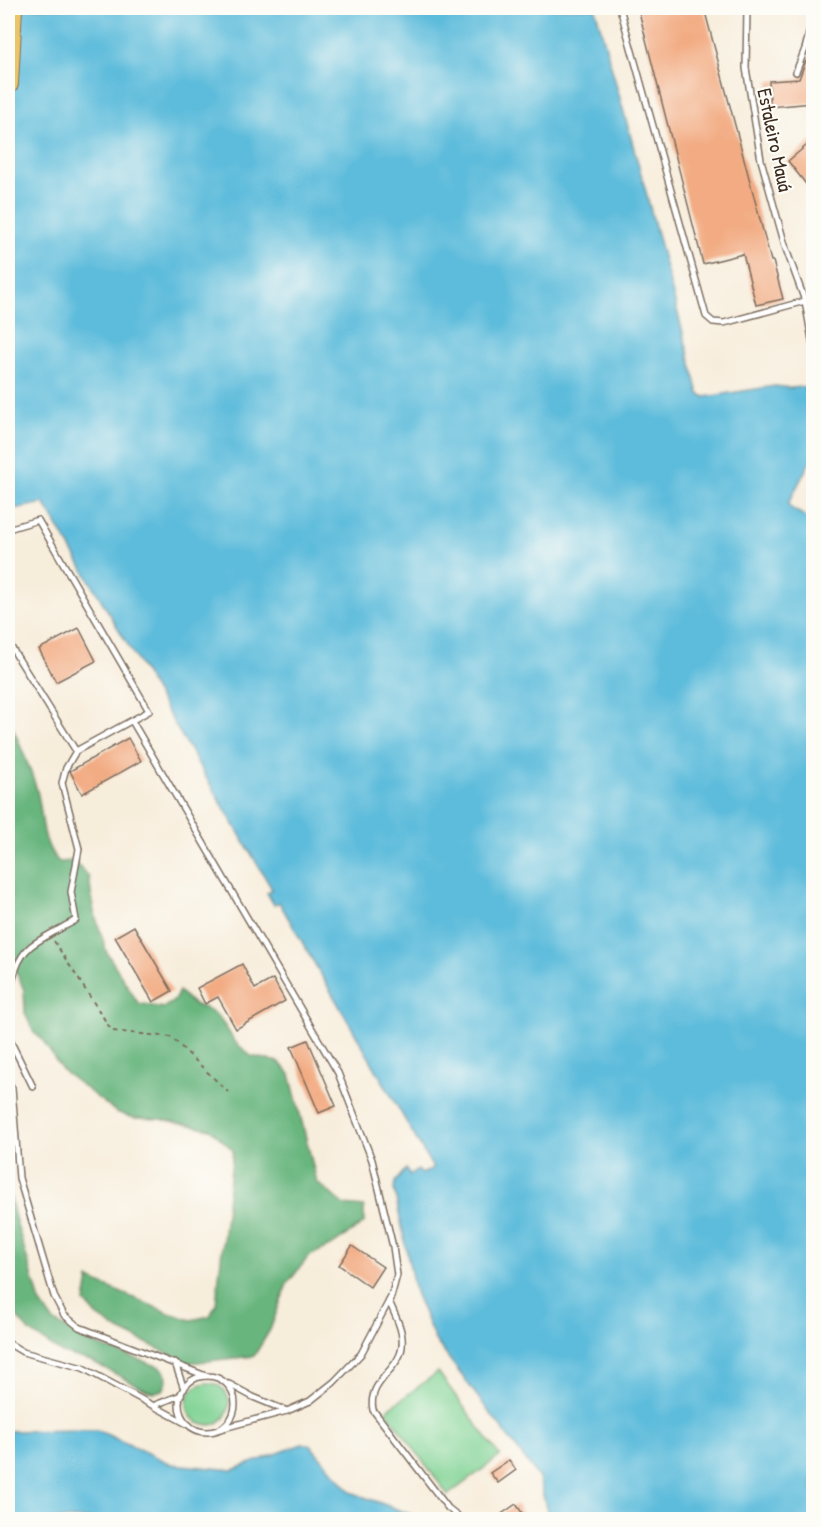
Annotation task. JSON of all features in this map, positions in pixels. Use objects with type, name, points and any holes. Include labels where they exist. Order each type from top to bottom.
[{"type":"highway","points":[[8,84],[12,8]]},
{"type":"lane","points":[[620,8],[706,316],[713,322],[724,323],[805,301],[813,301]]},
{"type":"lane","name":"Estaleiro Mauá","points":[[747,8],[746,68],[762,160],[786,249],[805,301],[813,351]]},
{"type":"lane","points":[[796,72],[806,49],[813,14]]},
{"type":"lane","points":[[806,49],[813,49]]},
{"type":"lane","points":[[8,530],[38,520],[148,711],[76,751],[66,768],[62,783],[80,849],[70,892],[76,920],[30,947],[20,960],[13,977],[8,1000]]},
{"type":"lane","points":[[8,642],[76,751]]},
{"type":"lane","points":[[8,1343],[24,1352],[83,1368],[204,1432],[287,1411],[310,1401],[334,1382],[361,1354],[389,1301],[397,1275],[393,1246],[372,1160],[338,1073],[132,721]]},
{"type":"lane","points":[[8,1036],[33,1087]]},
{"type":"lane","points":[[9,1086],[19,1178],[54,1296],[64,1315],[79,1327],[206,1376],[222,1380],[287,1411]]},
{"type":"lane","points":[[389,1301],[401,1329],[402,1349],[375,1389],[371,1401],[373,1410],[448,1508],[463,1520]]},
{"type":"lane","points":[[175,1363],[182,1392],[180,1412],[189,1425]]},
{"type":"lane","points":[[154,1405],[182,1392],[197,1378],[206,1376]]},
{"type":"lane","points":[[220,1429],[232,1418],[235,1401],[233,1393],[222,1380]]},
{"type":"path","points":[[50,936],[112,1031],[171,1037],[228,1092]]},
{"type":"green space","points":[[8,717],[36,787],[48,845],[59,862],[74,861],[89,877],[93,908],[107,953],[138,1003],[163,1008],[174,1001],[179,991],[193,1004],[219,1017],[235,1042],[251,1056],[279,1062],[290,1074],[317,1182],[344,1205],[364,1207],[364,1223],[334,1244],[309,1256],[287,1284],[270,1330],[254,1356],[188,1363],[115,1328],[97,1316],[85,1302],[89,1279],[191,1320],[210,1316],[216,1304],[233,1150],[210,1129],[160,1119],[134,1118],[116,1112],[62,1070],[42,1039],[34,1033],[25,1013],[24,990],[8,953]]},
{"type":"green space","points":[[8,1171],[15,1218],[40,1302],[53,1321],[94,1344],[160,1367],[167,1377],[163,1390],[148,1391],[91,1361],[62,1353],[29,1331],[8,1307]]},
{"type":"green space","points":[[438,1372],[500,1456],[448,1495],[386,1411]]},
{"type":"green space","points":[[208,1383],[216,1384],[223,1389],[228,1396],[228,1412],[223,1419],[216,1424],[208,1425],[200,1424],[193,1419],[188,1412],[187,1404],[188,1396],[193,1389],[200,1384]]},
{"type":"water","points":[[8,8],[595,8],[699,394],[705,397],[775,386],[791,388],[813,386],[813,456],[788,504],[792,509],[814,521],[813,1519],[549,1519],[539,1478],[435,1340],[415,1292],[394,1189],[395,1182],[406,1169],[410,1175],[418,1170],[422,1174],[433,1168],[279,902],[274,905],[267,893],[272,889],[44,503],[8,510]]},
{"type":"water","points":[[97,1430],[171,1464],[233,1470],[302,1444],[310,1445],[351,1492],[423,1519],[8,1519],[8,1431]]},
{"type":"building","points":[[638,8],[704,8],[783,299],[756,305],[743,254],[703,264]]},
{"type":"building","points":[[813,53],[813,103],[770,107],[769,81],[799,79],[805,63]]},
{"type":"building","points":[[813,140],[813,193],[788,161]]},
{"type":"building","points":[[79,628],[96,661],[56,682],[39,649]]},
{"type":"building","points":[[128,738],[141,761],[82,794],[70,771]]},
{"type":"building","points":[[134,926],[172,991],[153,1002],[115,937]]},
{"type":"building","points":[[242,964],[255,989],[273,979],[285,1001],[236,1029],[218,997],[205,1004],[197,988]]},
{"type":"building","points":[[308,1040],[336,1106],[319,1113],[291,1047]]},
{"type":"building","points":[[352,1246],[383,1267],[370,1287],[339,1265]]},
{"type":"building","points":[[509,1460],[516,1470],[498,1483],[490,1473]]},
{"type":"building","points":[[516,1504],[527,1520],[493,1520]]}]
